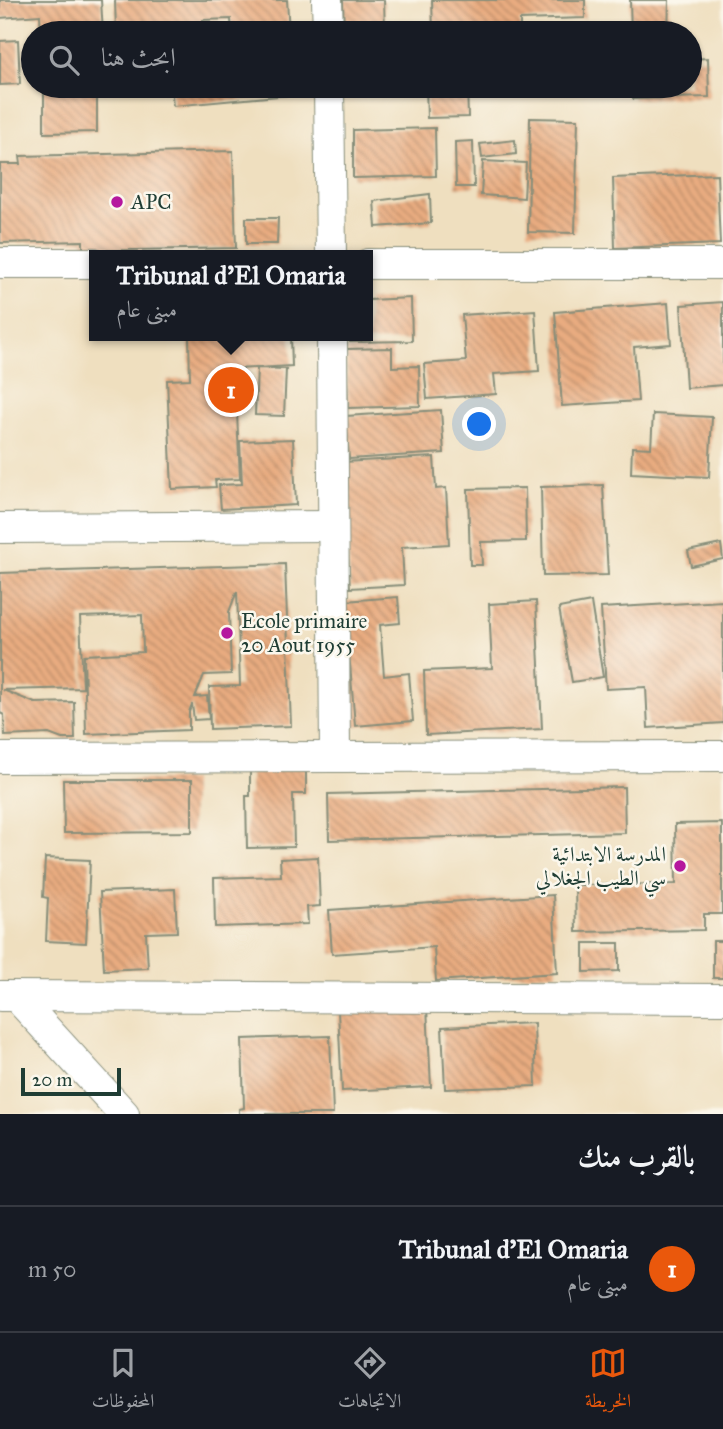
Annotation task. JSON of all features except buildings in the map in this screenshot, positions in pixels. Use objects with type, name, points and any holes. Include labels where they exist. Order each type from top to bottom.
[{"type":"street","points":[[327,0],[328,21]]},
{"type":"street","points":[[329,98],[331,250]]},
{"type":"street","points":[[0,263],[89,263]]},
{"type":"street","points":[[373,264],[723,264]]},
{"type":"street","points":[[332,341],[335,757]]},
{"type":"street","points":[[0,528],[333,526]]},
{"type":"street","points":[[0,758],[723,756]]},
{"type":"street","points":[[8,996],[723,999]]},
{"type":"street","points":[[8,996],[124,1114]]},
{"type":"place","name":"APC","points":[[117,202]]},
{"type":"place","name":"Tribunal d'El Omaria","points":[[231,390]]},
{"type":"place","name":"Ecole primaire 20 Aout 1955","points":[[227,633]]},
{"type":"place","name":"المدرسة الابتدائية سي الطيب الجغلالي","points":[[680,866]]}]
